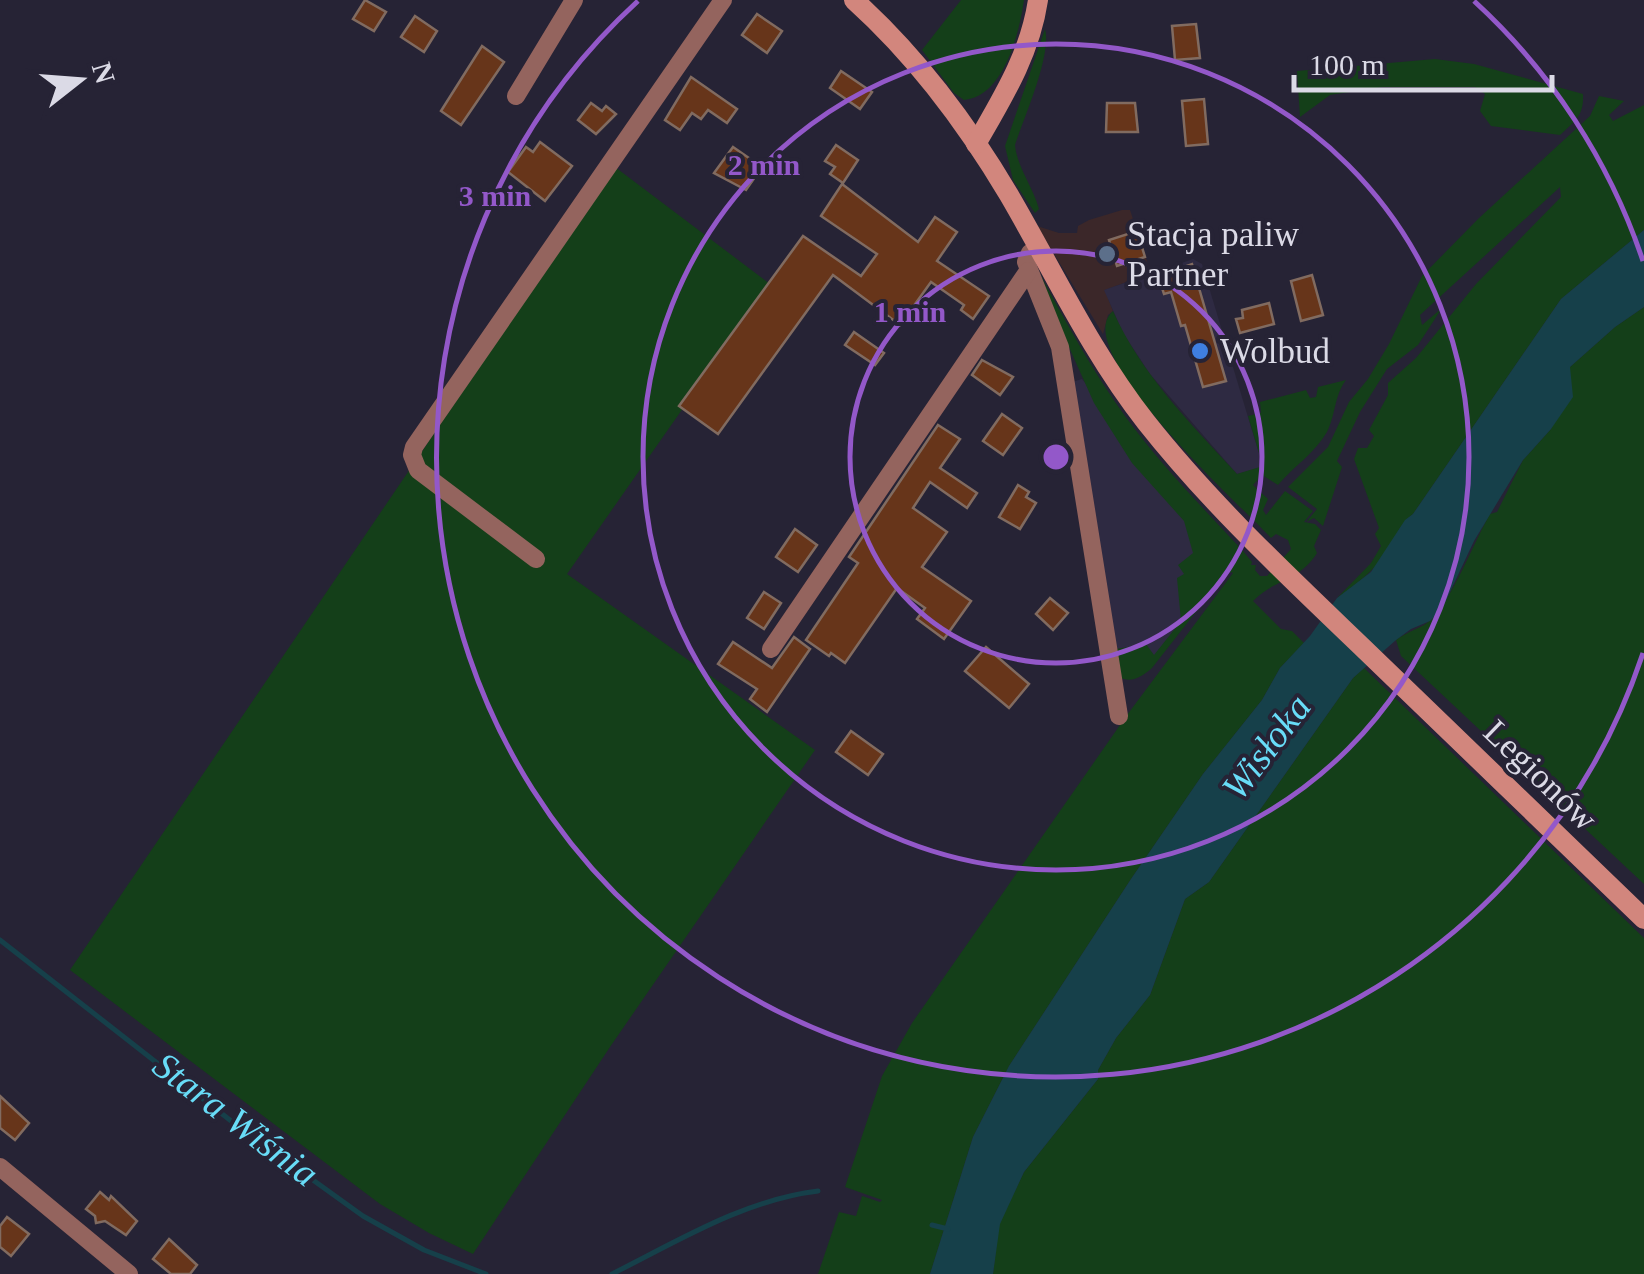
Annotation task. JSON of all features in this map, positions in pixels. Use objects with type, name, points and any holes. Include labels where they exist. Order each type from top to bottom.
[{"type":"street","points":[[516,96],[574,0]]},
{"type":"street","points":[[536,559],[418,470],[412,456],[414,447],[723,0]]},
{"type":"street","name":"Legionów","points":[[854,0],[901,47],[976,144],[1091,343],[1173,456],[1262,550],[1644,919]]},
{"type":"street","points":[[976,144],[1018,70],[1031,37],[1038,0]]},
{"type":"street","points":[[1038,248],[1026,262],[1060,347],[1119,716]]},
{"type":"street","points":[[772,650],[1028,271]]},
{"type":"street","points":[[0,1166],[128,1274]]},
{"type":"shaded area","points":[[1130,210],[1151,273],[1105,290],[1113,311],[1103,334],[1037,226],[1059,233],[1077,233],[1078,226],[1089,220]]},
{"type":"shaded area","points":[[1193,259],[1202,264],[1263,467],[1237,474],[1150,374],[1123,333],[1104,290]]},
{"type":"shaded area","points":[[1082,379],[1220,554],[1182,621],[1154,656],[1119,668],[1072,382]]},
{"type":"green space","points":[[961,0],[1024,0],[1013,46],[999,76],[978,96],[964,100],[954,93],[922,50]]},
{"type":"green space","points":[[1045,29],[1041,70],[1015,145],[1039,209],[1035,213],[1013,180],[1005,146]]},
{"type":"green space","points":[[1435,59],[1474,64],[1583,94],[1580,113],[1560,135],[1491,126],[1480,111],[1485,94],[1475,87],[1383,87],[1330,95],[1300,117],[1297,71]]},
{"type":"green space","points":[[1599,96],[1624,101],[1609,115],[1613,121],[1644,105],[1644,230],[1561,299],[1380,561],[1337,598],[1371,563],[1381,546],[1375,534],[1379,528],[1354,459],[1358,448],[1367,448],[1374,436],[1369,430],[1388,395],[1388,383],[1416,358],[1476,284],[1561,197],[1560,187],[1420,315],[1422,325],[1442,308],[1418,345],[1387,369],[1360,412],[1337,461],[1342,467],[1323,526],[1314,518],[1306,522],[1317,509],[1288,487],[1328,447],[1349,402],[1389,344],[1422,276],[1590,116]]},
{"type":"green space","points":[[615,167],[770,284],[567,574],[815,750],[473,1254],[380,1204],[70,970]]},
{"type":"green space","points":[[1041,276],[1125,416],[1251,565],[1256,565],[1260,576],[1267,576],[1291,549],[1288,540],[1276,534],[1271,538],[1164,428],[1135,392],[1114,359],[1105,331],[1113,311],[1152,377],[1237,474],[1263,466],[1248,416],[1261,413],[1260,402],[1306,390],[1310,398],[1316,397],[1318,387],[1346,380],[1327,432],[1316,447],[1278,485],[1262,475],[1253,485],[1268,499],[1263,510],[1266,515],[1285,491],[1313,511],[1304,522],[1321,530],[1314,546],[1317,553],[1310,562],[1253,601],[1281,629],[1292,631],[1304,643],[1280,668],[1262,700],[1203,774],[1009,1066],[973,1137],[930,1274],[818,1274],[839,1212],[856,1216],[862,1196],[882,1200],[845,1187],[882,1076],[912,1023],[1127,715],[1233,573],[1228,571],[1152,668],[1132,679],[1119,677],[1116,649],[1146,644],[1154,655],[1181,621],[1177,578],[1184,574],[1178,565],[1193,553],[1184,521],[1132,463],[1094,403],[1038,278]]},
{"type":"green space","points":[[1644,307],[1644,884],[1401,656],[1396,640],[1431,620],[1447,599],[1490,514],[1497,512],[1523,460],[1551,429],[1570,367]]},
{"type":"green space","points":[[1364,668],[1644,938],[1644,1274],[993,1274],[999,1224],[1024,1172],[1098,1079],[1098,1070],[1116,1038],[1150,995],[1185,899],[1209,882],[1353,678]]},
{"type":"water","name":"Wisłoka","points":[[1644,230],[1644,307],[1570,367],[1573,397],[1523,460],[1474,541],[1442,609],[1430,621],[1396,640],[1353,678],[1209,882],[1185,899],[1150,995],[1116,1038],[1098,1070],[1098,1079],[1024,1172],[1000,1224],[993,1274],[930,1274],[973,1137],[1009,1066],[1131,879],[1203,774],[1262,700],[1280,668],[1310,636],[1337,598],[1371,572],[1561,299]]},
{"type":"building","points":[[365,0],[386,12],[374,31],[353,19]]},
{"type":"building","points":[[757,14],[782,31],[767,53],[742,35]]},
{"type":"building","points":[[415,16],[437,31],[424,52],[401,37]]},
{"type":"building","points":[[1196,24],[1200,58],[1175,60],[1172,26]]},
{"type":"building","points":[[482,46],[504,62],[461,125],[441,111]]},
{"type":"building","points":[[841,71],[872,92],[860,109],[830,88]]},
{"type":"building","points":[[691,77],[737,109],[727,123],[708,110],[701,119],[692,113],[680,130],[665,120]]},
{"type":"building","points":[[1204,99],[1208,144],[1186,146],[1182,101]]},
{"type":"building","points":[[591,103],[602,111],[606,106],[616,114],[596,134],[578,120]]},
{"type":"building","points":[[1107,103],[1135,103],[1138,132],[1106,132]]},
{"type":"building","points":[[540,142],[572,166],[545,201],[508,172],[526,147],[533,152]]},
{"type":"building","points":[[836,145],[858,160],[843,183],[830,174],[835,167],[825,161]]},
{"type":"building","points":[[733,147],[762,167],[746,190],[714,173]]},
{"type":"building","points":[[842,184],[918,242],[935,217],[957,232],[937,261],[989,296],[973,319],[961,310],[964,305],[931,282],[900,325],[833,275],[718,434],[679,406],[803,236],[861,276],[877,254],[821,216]]},
{"type":"building","points":[[1137,231],[1145,257],[1117,266],[1109,240]]},
{"type":"building","points":[[1192,264],[1226,381],[1203,387],[1185,325],[1181,326],[1171,292],[1164,294],[1158,276]]},
{"type":"building","points":[[1312,275],[1323,315],[1301,321],[1291,281]]},
{"type":"building","points":[[1269,303],[1274,324],[1240,333],[1236,319],[1243,318],[1242,310]]},
{"type":"building","points":[[854,332],[884,353],[875,365],[845,345]]},
{"type":"building","points":[[982,360],[1013,377],[1000,395],[972,375]]},
{"type":"building","points":[[1002,414],[1022,428],[1003,455],[983,441]]},
{"type":"building","points":[[938,425],[960,439],[940,468],[977,493],[967,508],[930,482],[913,508],[947,532],[922,567],[971,601],[944,639],[917,619],[925,608],[897,588],[845,663],[806,640],[858,563],[849,557]]},
{"type":"building","points":[[1018,485],[1036,503],[1020,529],[999,517]]},
{"type":"building","points":[[795,529],[817,545],[798,572],[776,557]]},
{"type":"building","points":[[764,592],[781,603],[764,629],[747,618]]},
{"type":"building","points":[[1050,598],[1068,613],[1053,630],[1036,614]]},
{"type":"building","points":[[794,637],[810,649],[767,712],[750,699],[757,689],[718,664],[733,642],[772,668]]},
{"type":"building","points":[[986,647],[1029,684],[1009,708],[965,671]]},
{"type":"building","points":[[851,731],[883,754],[868,775],[836,752]]},
{"type":"building","points":[[0,1096],[29,1123],[15,1140],[0,1128]]},
{"type":"building","points":[[100,1192],[109,1200],[111,1196],[137,1221],[126,1235],[105,1221],[96,1223],[95,1216],[86,1209]]},
{"type":"building","points":[[7,1217],[29,1234],[11,1256],[0,1247],[0,1226]]},
{"type":"building","points":[[169,1239],[197,1265],[190,1274],[171,1274],[153,1259]]},
{"type":"waterway","name":"Stara Wiśnia","points":[[0,940],[235,1124],[363,1216],[424,1250],[486,1274]]},
{"type":"waterway","name":"Stara Wiśnia","points":[[612,1274],[738,1213],[818,1191]]},
{"type":"waterway","name":"Stara Wiśnia","points":[[932,1225],[948,1229]]},
{"type":"place","name":"Stacja paliw Partner","points":[[1107,254]]},
{"type":"place","name":"Wolbud","points":[[1200,351]]}]
